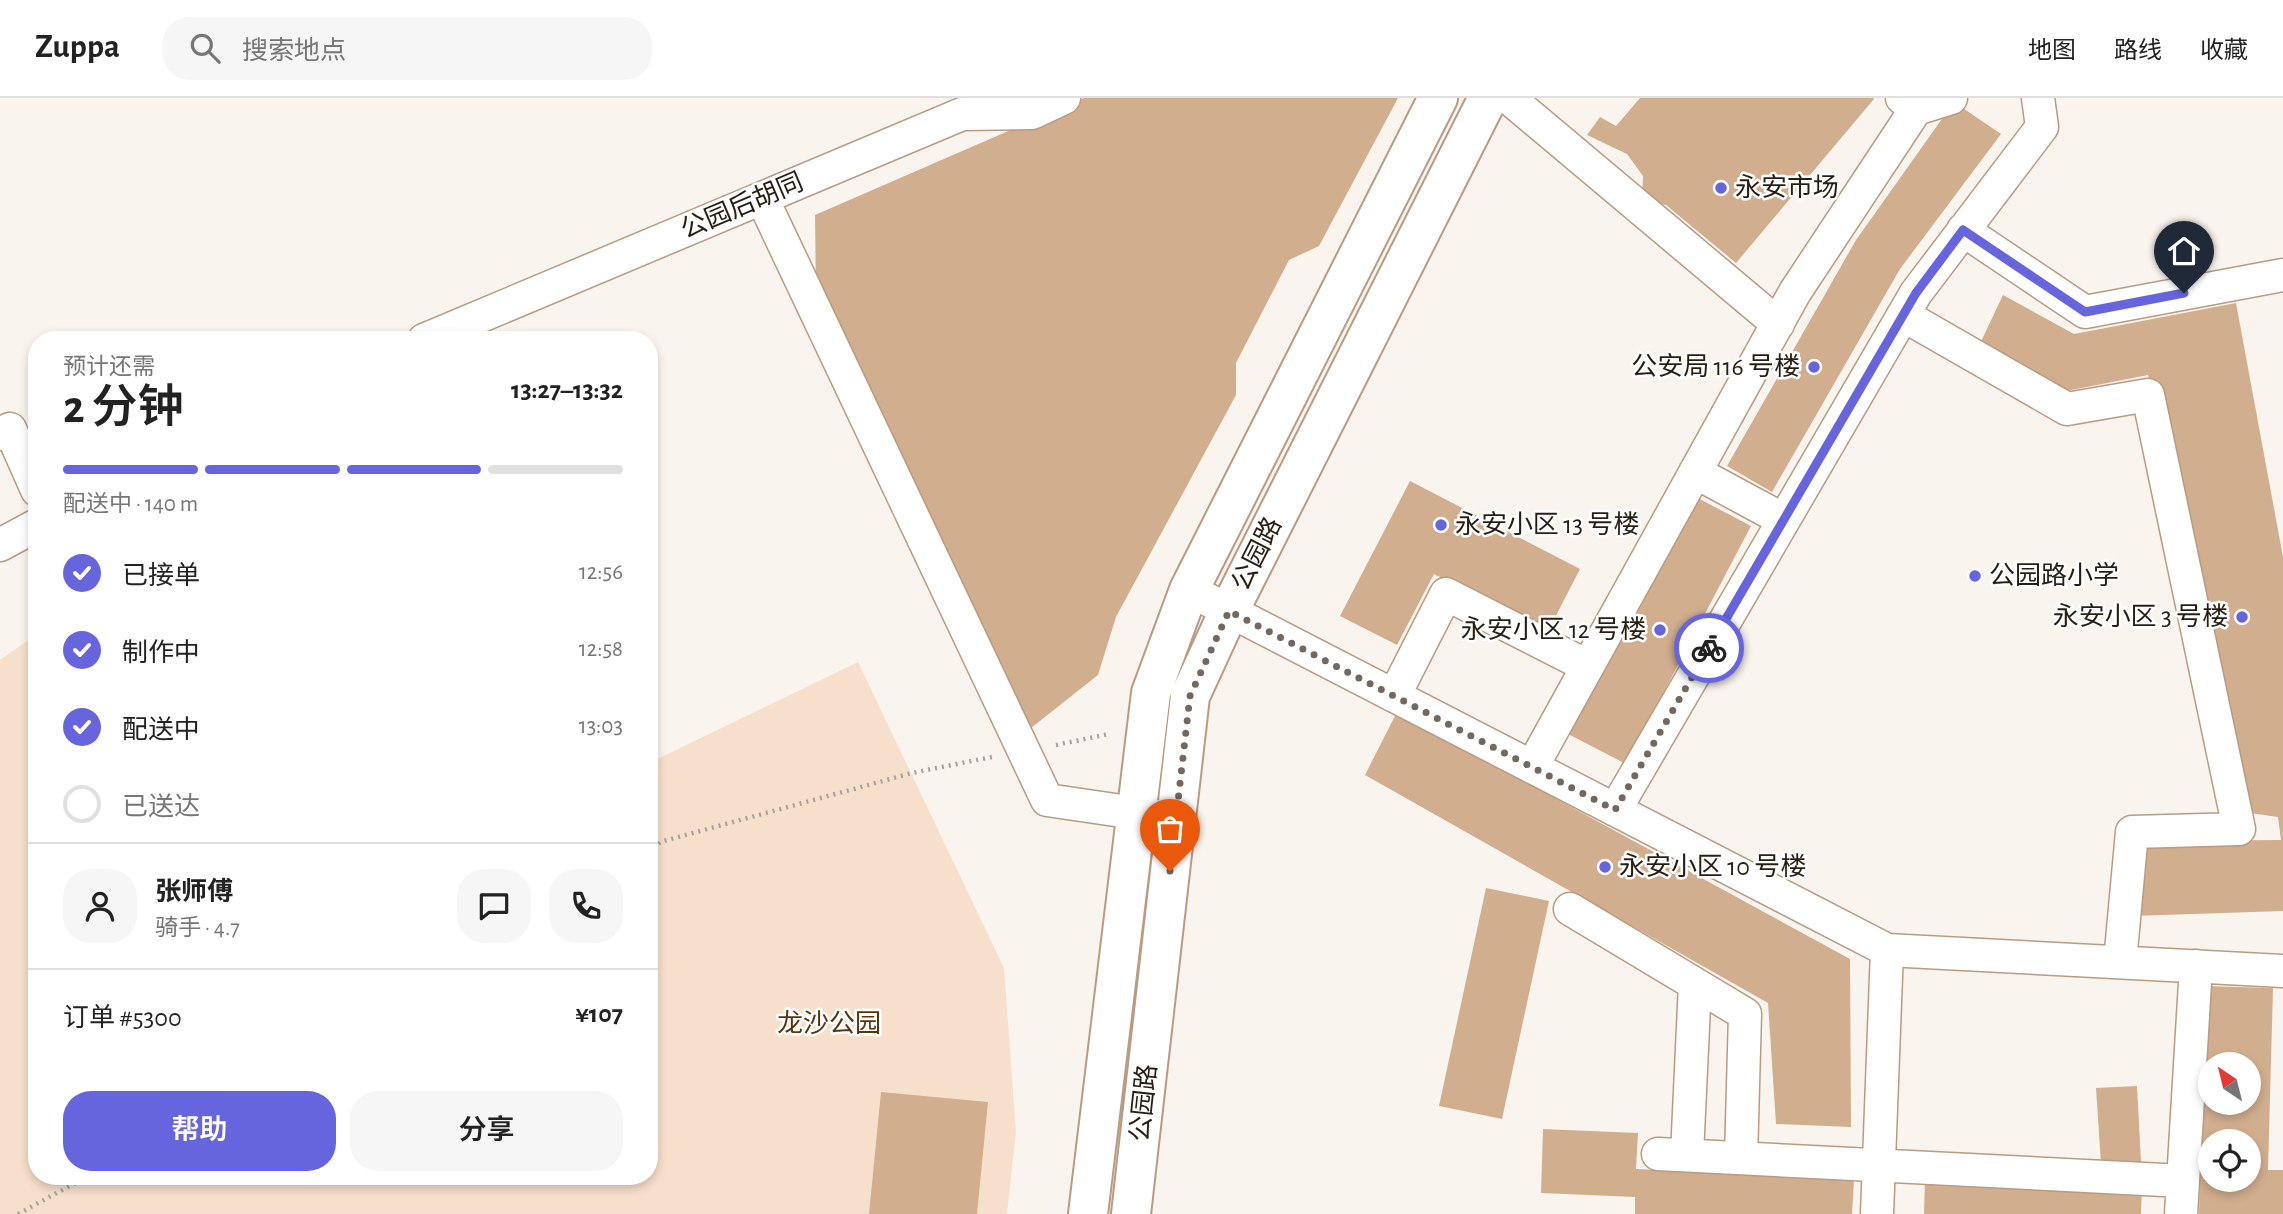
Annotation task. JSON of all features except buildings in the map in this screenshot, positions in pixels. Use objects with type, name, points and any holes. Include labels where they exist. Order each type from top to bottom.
[{"type":"main road","name":"公园路","points":[[1088,1214],[1151,693],[1189,590],[1438,98]]},
{"type":"main road","name":"公园路","points":[[1131,1214],[1190,696],[1229,611],[1488,98]]},
{"type":"street","name":"公园后胡同","points":[[445,331],[962,114],[1032,113],[1064,98]]},
{"type":"street","points":[[1509,98],[1778,324]]},
{"type":"street","points":[[1531,767],[1795,292],[1909,104],[1951,98]]},
{"type":"street","points":[[1615,810],[1916,293],[2042,127],[2038,98]]},
{"type":"street","points":[[762,198],[1047,800],[1176,818]]},
{"type":"street","points":[[1963,230],[2085,312],[2283,275]]},
{"type":"street","points":[[1903,315],[2067,409],[2148,395],[2239,829],[2132,832],[2120,962]]},
{"type":"street","points":[[0,434],[10,429],[28,455]]},
{"type":"street","points":[[1695,472],[1784,520]]},
{"type":"street","points":[[0,545],[28,530]]},
{"type":"street","points":[[1189,590],[1887,950],[2283,971]]},
{"type":"street","points":[[1394,696],[1446,594],[1587,666]]},
{"type":"street","points":[[1570,909],[1745,1014],[1741,1158]]},
{"type":"street","points":[[1877,1214],[1887,950]]},
{"type":"street","points":[[2181,1214],[2196,966]]},
{"type":"street","points":[[1695,984],[1672,1154],[2183,1181]]},
{"type":"path","points":[[658,844],[912,773],[1147,726]]},
{"type":"path","points":[[18,1214],[71,1185]]},
{"type":"green space","name":"龙沙公园","points":[[28,640],[28,1185],[658,1185],[658,759],[858,662],[1004,968],[1016,1132],[1007,1214],[0,1214],[0,660]]},
{"type":"way so far","points":[[1170,871],[1190,696],[1229,611],[1615,810],[1709,648]]},
{"type":"place","name":"永安市场","points":[[1721,188]]},
{"type":"place","name":"公安局 116 号楼","points":[[1814,367]]},
{"type":"place","name":"永安小区 13 号楼","points":[[1441,525]]},
{"type":"place","name":"公园路小学","points":[[1975,576]]},
{"type":"place","name":"永安小区 3 号楼","points":[[2242,617]]},
{"type":"place","name":"永安小区 12 号楼","points":[[1660,630]]},
{"type":"place","name":"永安小区 10 号楼","points":[[1605,867]]},
{"type":"route","points":[[1709,648],[1916,293],[1963,230],[2085,312],[2184,293]]}]
